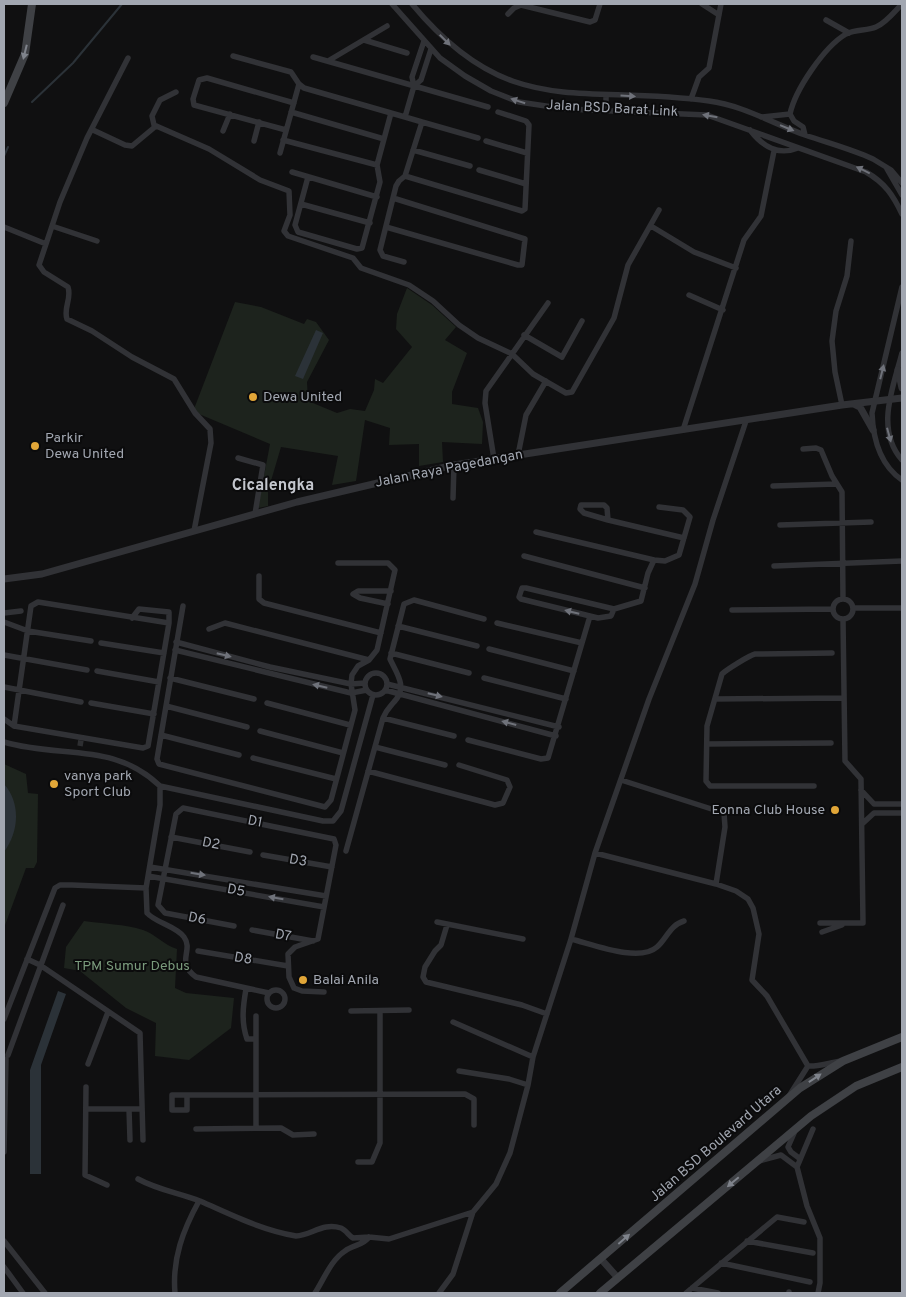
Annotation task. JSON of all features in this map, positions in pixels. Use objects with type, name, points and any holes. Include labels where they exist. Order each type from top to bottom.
[{"type":"main road","points":[[4,103],[25,54],[32,4]]},
{"type":"main road","name":"Jalan BSD Boulevard Utara","points":[[560,1293],[788,1098],[821,1074],[844,1061],[902,1037]]},
{"type":"main road","points":[[600,1293],[799,1126],[856,1086],[902,1067]]},
{"type":"street","name":"Jalan BSD Barat Link","points":[[392,4],[432,49],[465,76],[491,91],[519,102],[545,107],[688,113],[720,118],[866,172],[882,181],[894,196]]},
{"type":"street","name":"Jalan BSD Barat Link","points":[[412,4],[450,45],[472,62],[496,76],[548,92],[690,99],[724,104],[805,135],[854,150],[886,167],[902,183]]},
{"type":"street","points":[[508,14],[514,8],[527,5],[590,22],[594,20],[600,4]]},
{"type":"street","points":[[702,4],[719,15]]},
{"type":"street","points":[[690,99],[699,77],[709,68],[721,4]]},
{"type":"street","points":[[805,135],[803,127],[794,121],[790,114],[792,104],[804,79],[836,42],[849,33],[879,26],[902,4]]},
{"type":"street","points":[[826,20],[849,33]]},
{"type":"street","points":[[328,61],[387,26]]},
{"type":"street","points":[[364,40],[406,53]]},
{"type":"street","points":[[404,117],[414,86],[412,77],[424,41]]},
{"type":"street","points":[[414,86],[421,80],[432,49]]},
{"type":"street","points":[[233,56],[291,72],[299,84],[478,138]]},
{"type":"street","points":[[313,57],[488,107]]},
{"type":"street","points":[[128,58],[60,202],[40,268],[68,288],[70,297],[66,310],[67,319],[92,331],[132,358],[174,379],[195,413],[210,429],[211,443],[194,531]]},
{"type":"street","points":[[286,130],[193,103],[199,80],[207,78],[294,103]]},
{"type":"street","points":[[280,153],[299,84]]},
{"type":"street","points":[[176,92],[164,97],[156,107],[151,119],[156,126],[209,149],[260,180],[289,191],[290,214],[284,231],[288,236],[353,258],[361,268],[409,285],[478,338],[512,354],[533,374],[566,393],[572,392],[614,318],[628,265],[659,210]]},
{"type":"street","points":[[606,95],[606,110]]},
{"type":"street","points":[[291,112],[384,139]]},
{"type":"street","points":[[405,176],[522,211],[525,209],[529,125],[526,122],[498,112]]},
{"type":"street","points":[[308,177],[295,225],[298,232],[362,248],[377,197],[380,182],[377,165],[391,113]]},
{"type":"street","points":[[223,131],[230,114]]},
{"type":"street","points":[[759,117],[781,117],[790,114]]},
{"type":"street","points":[[254,141],[259,122]]},
{"type":"street","points":[[404,262],[380,254],[393,198],[399,180],[405,176],[422,122]]},
{"type":"street","points":[[93,130],[125,145],[132,146],[156,126]]},
{"type":"street","points":[[749,129],[759,142],[774,151],[787,153],[798,148]]},
{"type":"street","points":[[284,140],[377,165]]},
{"type":"street","points":[[486,141],[527,154]]},
{"type":"street","points":[[413,150],[470,166]]},
{"type":"street","points":[[683,430],[745,238],[761,216],[774,151]]},
{"type":"street","points":[[886,167],[902,195],[898,198],[894,196]]},
{"type":"street","points":[[479,170],[526,184]]},
{"type":"street","points":[[292,172],[377,197]]},
{"type":"street","points":[[894,196],[902,214]]},
{"type":"street","points":[[386,227],[518,266],[522,264],[524,258],[526,239],[393,198]]},
{"type":"street","points":[[301,204],[370,223]]},
{"type":"street","points":[[52,226],[97,241]]},
{"type":"street","points":[[651,226],[694,252],[736,268]]},
{"type":"street","points":[[4,227],[46,244]]},
{"type":"street","points":[[842,405],[835,372],[833,327],[847,276],[851,241]]},
{"type":"street","points":[[902,287],[872,413],[873,430],[878,448],[886,464],[902,480]]},
{"type":"street","points":[[689,295],[723,310]]},
{"type":"street","points":[[494,459],[484,396],[548,303]]},
{"type":"street","points":[[524,336],[562,357],[582,321]]},
{"type":"street","points":[[902,353],[886,414],[891,443],[902,460]]},
{"type":"street","points":[[898,370],[902,388]]},
{"type":"street","points":[[518,455],[526,415],[546,382]]},
{"type":"street","name":"Jalan Raya Pagedangan","points":[[4,578],[42,574],[255,514],[454,465],[842,405],[902,398]]},
{"type":"street","points":[[854,404],[860,407],[873,430]]},
{"type":"street","points":[[439,1293],[453,1274],[473,1212],[496,1184],[510,1153],[528,1085],[533,1057],[596,853],[649,698],[696,584],[713,520],[737,454],[746,420]]},
{"type":"street","points":[[803,449],[816,448],[821,450],[836,484],[842,492],[843,599]]},
{"type":"street","points":[[238,458],[263,465],[255,514]]},
{"type":"street","points":[[454,465],[454,498]]},
{"type":"street","points":[[773,486],[836,484]]},
{"type":"street","points":[[608,520],[607,508],[604,505],[582,506],[580,509],[584,513],[608,520],[684,538]]},
{"type":"street","points":[[536,532],[665,561],[677,556],[690,517],[688,512],[682,509],[659,507]]},
{"type":"street","points":[[780,525],[871,522]]},
{"type":"street","points":[[524,556],[645,588]]},
{"type":"street","points":[[614,609],[609,618],[590,616],[521,599],[521,589],[526,588],[614,609],[641,601],[648,573],[654,560]]},
{"type":"street","points":[[774,566],[902,561]]},
{"type":"street","points":[[183,606],[157,759],[160,764],[322,807],[326,806],[331,800],[355,710],[350,684],[354,670],[375,654],[396,570],[391,564],[338,563]]},
{"type":"street","points":[[259,576],[259,599],[264,603],[381,633]]},
{"type":"street","points":[[388,604],[360,598],[354,593],[391,591]]},
{"type":"street","points":[[843,599],[851,604],[853,608],[852,614],[843,620]]},
{"type":"street","points":[[832,609],[834,604],[843,599]]},
{"type":"street","points":[[346,851],[383,718],[386,710],[400,694],[402,686],[390,659],[404,604],[411,600],[484,619]]},
{"type":"street","points":[[14,726],[31,606],[35,603],[169,623]]},
{"type":"street","points":[[853,608],[902,608]]},
{"type":"street","points":[[732,610],[832,609]]},
{"type":"street","points":[[832,609],[834,614],[843,620]]},
{"type":"street","points":[[4,742],[34,749],[81,744],[146,748],[150,745],[169,623],[169,612],[138,610],[132,618]]},
{"type":"street","points":[[4,613],[21,611]]},
{"type":"street","points":[[468,740],[545,759],[550,755],[590,616]]},
{"type":"street","points":[[820,923],[864,923],[861,779],[845,761],[843,620]]},
{"type":"street","points":[[4,622],[28,630],[91,641]]},
{"type":"street","points":[[209,629],[225,623],[369,660]]},
{"type":"street","points":[[497,623],[582,643]]},
{"type":"street","points":[[398,626],[476,646]]},
{"type":"street","points":[[176,642],[270,667],[350,684],[365,683]]},
{"type":"street","points":[[101,643],[164,653]]},
{"type":"street","points":[[490,649],[574,671]]},
{"type":"street","points":[[175,650],[351,693],[367,690]]},
{"type":"street","points":[[814,786],[710,786],[706,781],[707,726],[722,674],[726,669],[741,663],[748,656],[755,654],[832,652]]},
{"type":"street","points":[[391,653],[469,673]]},
{"type":"street","points":[[4,655],[87,670]]},
{"type":"street","points":[[97,671],[159,682]]},
{"type":"street","points":[[386,687],[385,678],[380,674],[373,673],[365,683],[367,690],[373,695],[380,694],[386,687],[402,686],[559,727]]},
{"type":"street","points":[[170,678],[254,699]]},
{"type":"street","points":[[484,678],[566,699]]},
{"type":"street","points":[[4,687],[81,702]]},
{"type":"street","points":[[386,687],[400,694],[556,736]]},
{"type":"street","points":[[4,719],[14,726],[81,744],[138,767],[160,786],[323,821],[333,821],[341,811],[373,695]]},
{"type":"street","points":[[715,699],[844,698]]},
{"type":"street","points":[[91,703],[154,714]]},
{"type":"street","points":[[267,703],[350,725]]},
{"type":"street","points":[[166,706],[247,727]]},
{"type":"street","points":[[383,718],[454,736]]},
{"type":"street","points":[[260,731],[343,753]]},
{"type":"street","points":[[161,735],[239,755]]},
{"type":"street","points":[[707,744],[831,743]]},
{"type":"street","points":[[375,746],[445,764]]},
{"type":"street","points":[[253,758],[336,779]]},
{"type":"street","points":[[368,771],[494,805],[504,803],[510,787],[505,778],[459,765]]},
{"type":"street","points":[[621,780],[724,813],[725,827],[716,884]]},
{"type":"street","points":[[160,786],[160,805],[146,888],[147,913],[183,936],[185,940],[185,960],[189,971],[196,977],[269,993]]},
{"type":"street","points":[[861,790],[874,804],[874,813]]},
{"type":"street","points":[[874,804],[902,804]]},
{"type":"street","name":"D1","points":[[171,837],[176,814],[183,808],[332,837],[336,840],[332,867]]},
{"type":"street","points":[[862,824],[874,813],[902,813]]},
{"type":"street","points":[[162,878],[171,837]]},
{"type":"street","name":"D2","points":[[171,837],[250,852]]},
{"type":"street","points":[[596,853],[716,884],[736,891],[748,899],[754,908],[759,934],[752,980],[766,996],[808,1066]]},
{"type":"street","name":"D3","points":[[263,855],[332,867]]},
{"type":"street","name":"D5","points":[[150,866],[326,896]]},
{"type":"street","points":[[324,992],[302,991],[294,988],[290,983],[288,966],[290,950],[315,941],[319,935],[332,867]]},
{"type":"street","name":"D5","points":[[148,876],[324,907]]},
{"type":"street","name":"D6","points":[[162,878],[159,898],[161,910],[165,913],[234,926]]},
{"type":"street","points":[[4,1019],[55,888],[60,885],[72,885],[146,888]]},
{"type":"street","points":[[4,1152],[4,1089],[7,1057],[63,905]]},
{"type":"street","points":[[571,939],[626,953],[640,954],[651,951],[658,946],[672,928],[684,921]]},
{"type":"street","points":[[437,922],[523,939]]},
{"type":"street","points":[[822,932],[846,923]]},
{"type":"street","points":[[447,925],[441,945],[425,967],[423,977],[426,982],[522,1004],[547,1014]]},
{"type":"street","name":"D7","points":[[252,930],[315,941]]},
{"type":"street","name":"D8","points":[[198,951],[288,966]]},
{"type":"street","points":[[27,960],[40,965],[137,1030],[141,1036],[143,1140]]},
{"type":"street","points":[[246,989],[243,1009],[244,1029],[247,1039],[256,1039]]},
{"type":"street","points":[[351,1011],[409,1010]]},
{"type":"street","points":[[358,1162],[372,1162],[380,1143],[380,1011]]},
{"type":"street","points":[[88,1064],[108,1012]]},
{"type":"street","points":[[256,1016],[256,1128]]},
{"type":"street","points":[[453,1022],[533,1057]]},
{"type":"street","points":[[808,1066],[815,1067],[825,1063],[844,1061]]},
{"type":"street","points":[[788,1098],[796,1082],[808,1066]]},
{"type":"street","points":[[459,1071],[509,1079],[528,1085]]},
{"type":"street","points":[[86,1086],[85,1175],[107,1185]]},
{"type":"street","points":[[187,1095],[465,1094],[474,1099],[474,1125]]},
{"type":"street","points":[[86,1109],[142,1109]]},
{"type":"street","points":[[129,1109],[130,1140]]},
{"type":"street","points":[[799,1126],[789,1140],[788,1147],[790,1152],[799,1158]]},
{"type":"street","points":[[196,1129],[281,1128],[293,1134],[314,1134]]},
{"type":"street","points":[[813,1129],[799,1158],[797,1167],[808,1206],[820,1238],[820,1283],[818,1293]]},
{"type":"street","points":[[756,1162],[781,1155],[797,1167]]},
{"type":"street","points":[[138,1179],[160,1190],[199,1201],[249,1224],[290,1235],[302,1236],[323,1226],[341,1228],[352,1238],[389,1239],[473,1212]]},
{"type":"street","points":[[175,1293],[174,1274],[178,1247],[199,1201]]},
{"type":"street","points":[[686,1293],[776,1217],[804,1222]]},
{"type":"street","points":[[315,1293],[330,1267],[344,1252],[366,1241],[369,1237]]},
{"type":"street","points":[[4,1241],[44,1293]]},
{"type":"street","points":[[747,1241],[813,1253]]},
{"type":"street","points":[[601,1259],[618,1278]]},
{"type":"street","points":[[721,1263],[810,1282]]},
{"type":"street","points":[[4,1267],[24,1293]]},
{"type":"street","points":[[692,1288],[718,1293]]},
{"type":"green space","name":"Dewa United","points":[[407,288],[432,305],[456,327],[445,340],[467,353],[452,392],[452,404],[478,408],[483,422],[482,444],[442,442],[443,462],[419,466],[419,444],[389,445],[390,428],[365,420],[356,481],[332,485],[338,456],[281,447],[268,491],[268,506],[258,508],[270,444],[199,414],[194,409],[235,302],[261,307],[304,324],[307,319],[316,322],[329,340],[307,382],[308,401],[337,413],[350,409],[365,411],[374,390],[375,379],[383,383],[412,347],[396,329],[397,314]]},
{"type":"green space","points":[[4,764],[26,774],[28,793],[38,794],[37,862],[34,868],[26,868],[4,928]]},
{"type":"green space","name":"TPM Sumur Debus","points":[[84,921],[121,925],[143,930],[177,949],[175,988],[186,993],[234,998],[231,1028],[189,1060],[155,1056],[156,1023],[126,1008],[80,971],[64,968],[66,947]]},
{"type":"shaded area","points":[[316,330],[323,333],[303,379],[295,376]]},
{"type":"shaded area","points":[[4,784],[13,800],[16,818],[13,836],[4,852]]},
{"type":"shaded area","points":[[58,991],[66,994],[41,1065],[41,1174],[30,1174],[30,1070]]},
{"type":"waterway","points":[[32,102],[73,63],[122,4]]},
{"type":"waterway","points":[[4,156],[8,147]]},
{"type":"tunnel","points":[[80,746],[81,740]]},
{"type":"place","name":"Dewa United","points":[[253,397]]},
{"type":"place","name":"Parkir Dewa United","points":[[35,446]]},
{"type":"place","name":"vanya park Sport Club","points":[[54,784]]},
{"type":"place","name":"Eonna Club House","points":[[835,810]]},
{"type":"place","name":"Balai Anila","points":[[303,980]]},
{"type":"district","name":"Cicalengka","points":[[273,486]]}]
